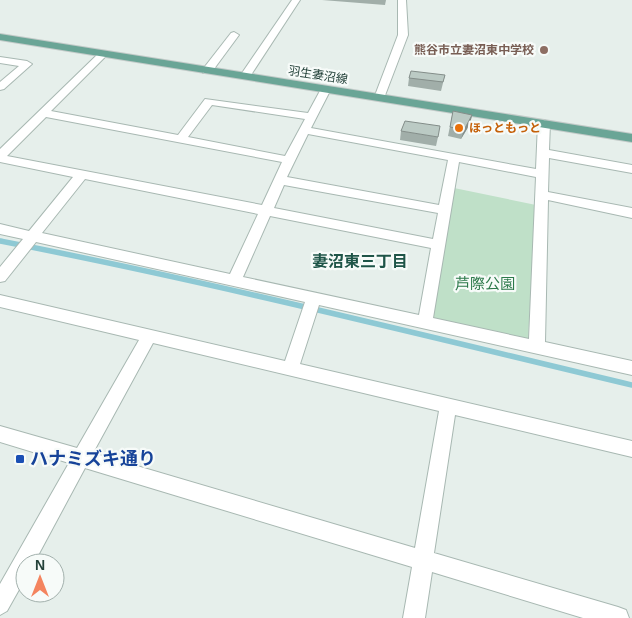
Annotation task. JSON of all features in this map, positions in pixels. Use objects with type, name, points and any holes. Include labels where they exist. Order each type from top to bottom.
[{"type":"main road","name":"羽生妻沼線","points":[[0,37],[632,138]]},
{"type":"street","points":[[245,76],[296,0]]},
{"type":"street","points":[[379,98],[403,35],[402,0]]},
{"type":"street","points":[[207,70],[234,35]]},
{"type":"street","points":[[0,157],[102,54]]},
{"type":"street","points":[[0,60],[27,64],[0,87]]},
{"type":"street","points":[[234,280],[289,160],[310,117],[326,90]]},
{"type":"street","points":[[181,139],[209,101],[310,117]]},
{"type":"street","points":[[43,113],[289,160]]},
{"type":"street","points":[[537,347],[544,123]]},
{"type":"street","points":[[304,130],[543,174]]},
{"type":"street","points":[[543,154],[632,169]]},
{"type":"street","points":[[0,157],[439,245]]},
{"type":"street","points":[[425,322],[454,158]]},
{"type":"street","points":[[0,277],[82,174]]},
{"type":"street","points":[[280,180],[445,210]]},
{"type":"street","points":[[542,195],[632,212]]},
{"type":"street","points":[[0,229],[632,368]]},
{"type":"street","points":[[290,369],[314,298]]},
{"type":"street","points":[[0,301],[632,449]]},
{"type":"street","points":[[0,604],[80,457],[149,336]]},
{"type":"street","points":[[414,618],[448,406]]},
{"type":"street","points":[[0,434],[618,618]]},
{"type":"green space","name":"芦際公園","points":[[454,188],[536,205],[528,340],[433,319]]},
{"type":"building","points":[[411,71],[445,75],[443,82],[409,78]]},
{"type":"building","points":[[453,111],[472,115],[464,130],[450,127]]},
{"type":"building","points":[[405,121],[440,126],[438,137],[401,131]]},
{"type":"waterway","points":[[2,241],[0,241],[238,291],[632,385]]},
{"type":"place","name":"熊谷市立妻沼東中学校","points":[[544,50]]},
{"type":"place","name":"ほっともっと","points":[[459,128]]},
{"type":"place","name":"ハナミズキ通り","points":[[20,459]]},
{"type":"district","name":"妻沼東三丁目","points":[[360,261]]}]
